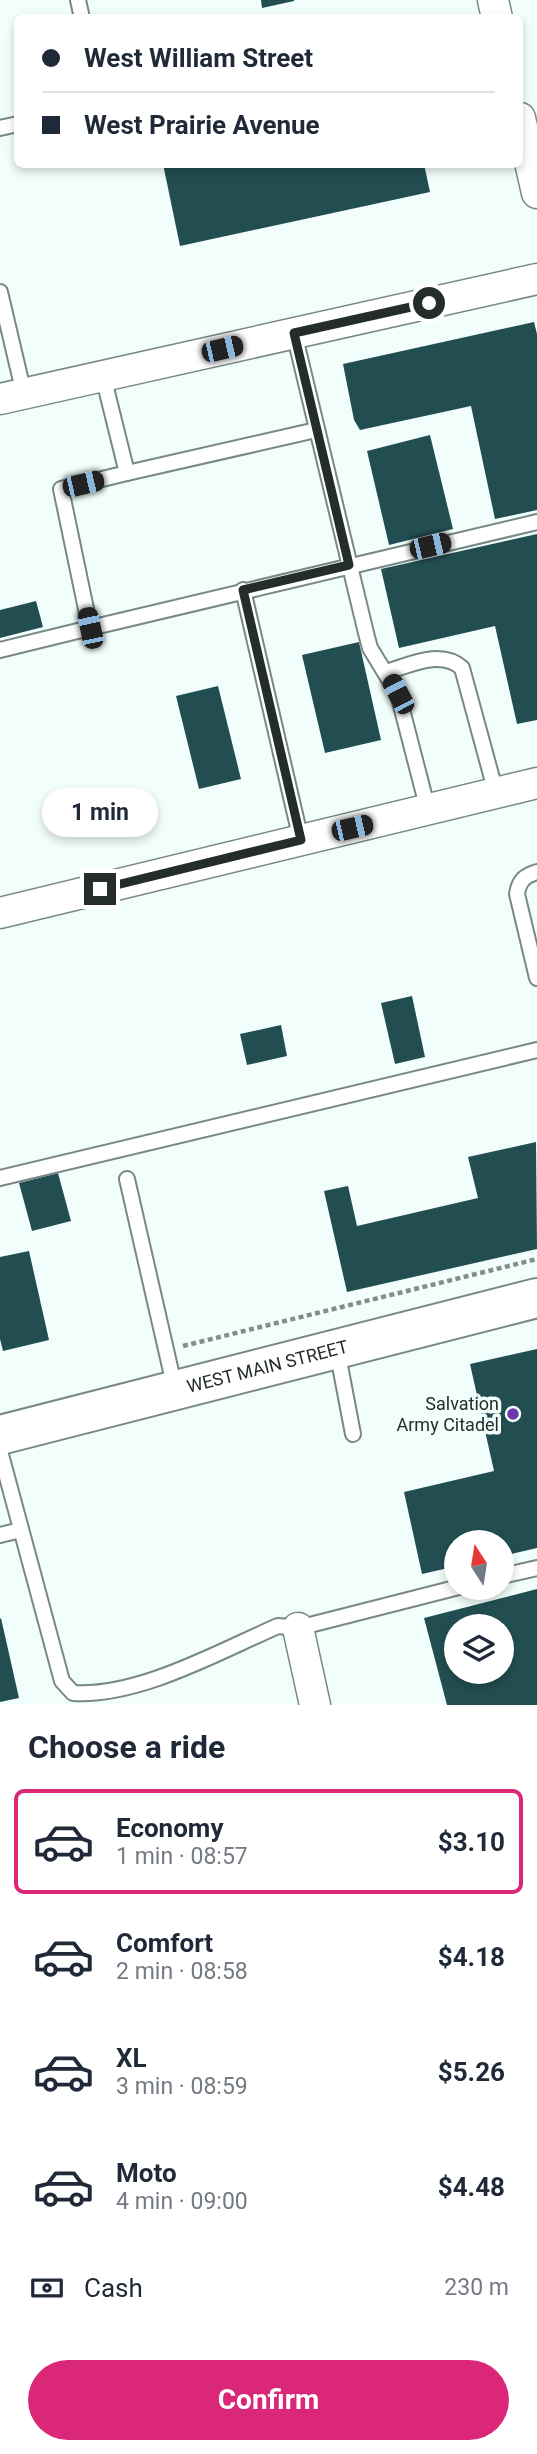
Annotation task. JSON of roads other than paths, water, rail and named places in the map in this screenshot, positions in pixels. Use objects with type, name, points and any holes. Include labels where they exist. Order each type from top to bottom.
[{"type":"street","points":[[523,131],[537,193]]},
{"type":"street","points":[[12,397],[537,278]]},
{"type":"street","points":[[0,913],[537,783]]},
{"type":"street","name":"WEST MAIN STREET","points":[[0,1435],[537,1298]]},
{"type":"street","points":[[298,1628],[316,1705]]},
{"type":"lane","points":[[0,292],[12,397]]},
{"type":"lane","points":[[294,333],[370,648],[398,694],[428,810]]},
{"type":"lane","points":[[103,376],[127,474]]},
{"type":"lane","points":[[90,628],[61,489],[316,430]]},
{"type":"lane","points":[[0,650],[537,522]]},
{"type":"lane","points":[[243,590],[301,840]]},
{"type":"lane","points":[[386,672],[444,658],[454,661],[462,668],[496,793]]},
{"type":"lane","points":[[537,872],[527,875],[519,884],[517,894],[537,978]]},
{"type":"lane","points":[[0,1178],[537,1050]]},
{"type":"lane","points":[[127,1179],[175,1390]]},
{"type":"lane","points":[[337,1349],[353,1434]]},
{"type":"lane","points":[[0,1451],[62,1681],[73,1693],[92,1695],[147,1683],[278,1626],[298,1628],[444,1591]]},
{"type":"lane","points":[[0,1535],[21,1530]]},
{"type":"lane","points":[[514,1573],[537,1568]]},
{"type":"place","name":"Salvation Army Citadel","points":[[513,1414]]}]
